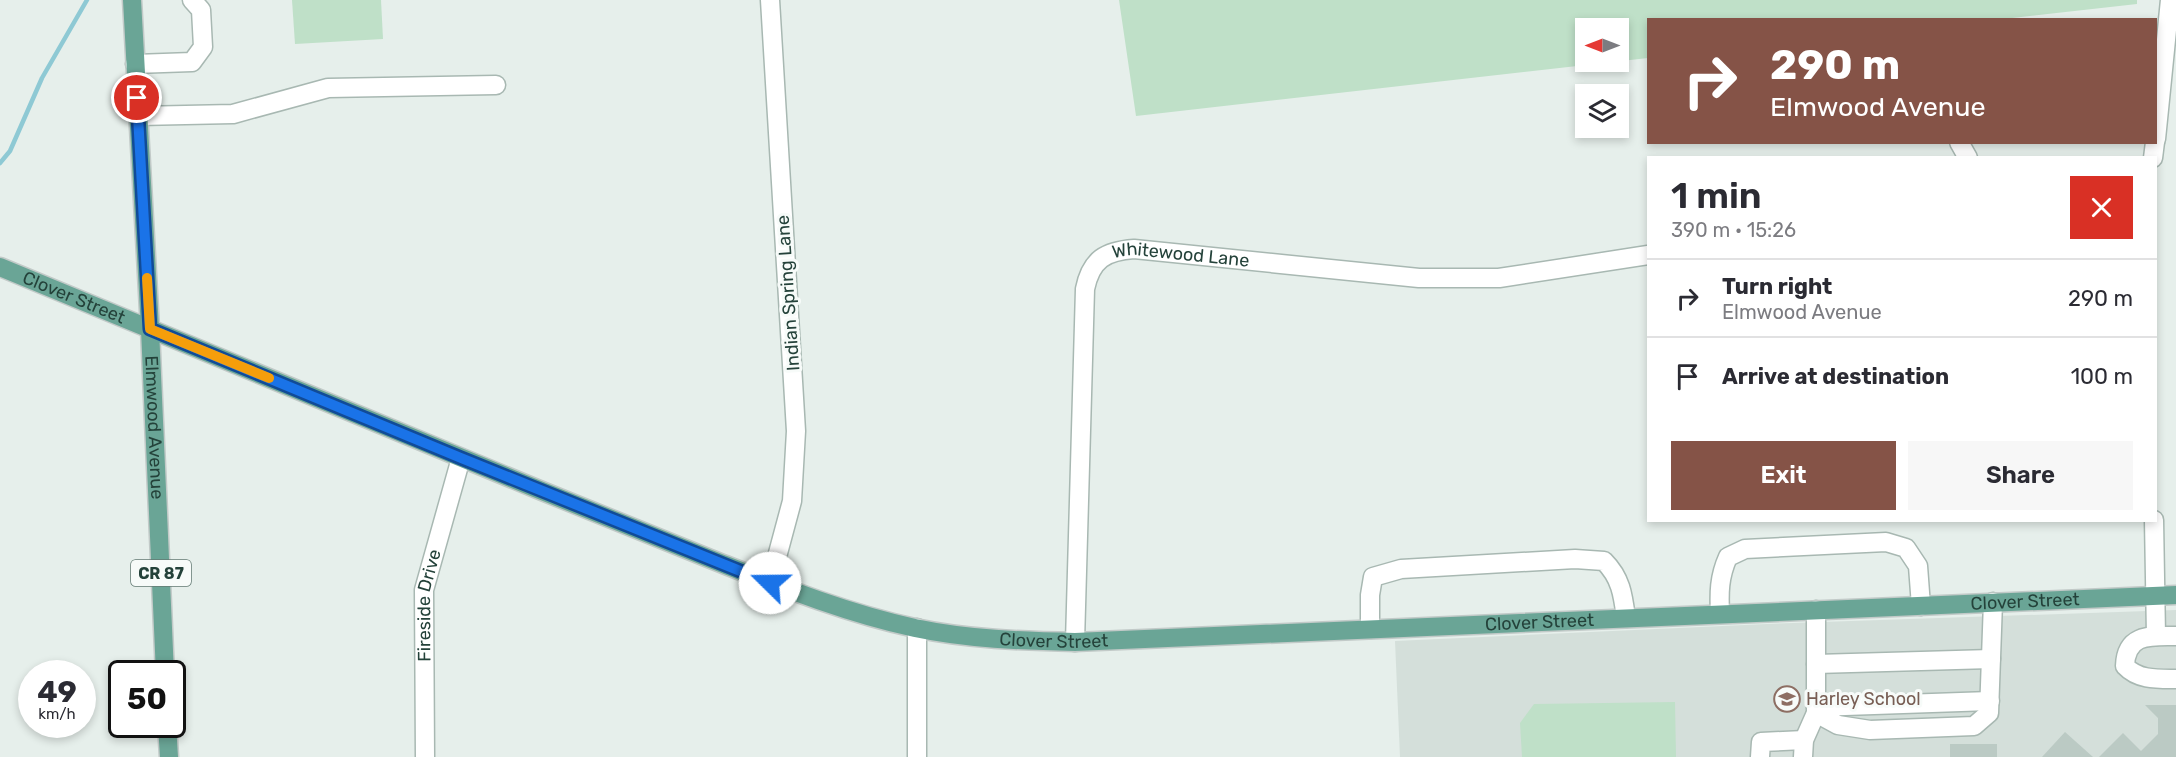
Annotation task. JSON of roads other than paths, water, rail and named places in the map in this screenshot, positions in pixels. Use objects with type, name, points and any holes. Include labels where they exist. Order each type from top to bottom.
[{"type":"main road","name":"Elmwood Avenue","points":[[132,0],[150,329],[164,660]]},
{"type":"main road","name":"Clover Street","points":[[0,267],[770,583],[839,608],[917,628],[1007,639],[1075,642],[2176,595]]},
{"type":"main road","points":[[168,738],[169,757]]},
{"type":"street","points":[[135,64],[192,62],[203,47],[201,10],[192,0]]},
{"type":"street","name":"Indian Spring Lane","points":[[770,0],[796,431],[792,501],[770,583]]},
{"type":"street","points":[[2157,121],[2170,0]]},
{"type":"street","points":[[138,116],[233,114],[328,88],[496,86]]},
{"type":"street","name":"Whitewood Lane","points":[[1075,642],[1085,289],[1090,272],[1099,260],[1120,250],[1134,249],[1419,278],[1454,279],[1499,278],[1647,255]]},
{"type":"street","name":"Fireside Drive","points":[[425,757],[424,590],[461,458]]},
{"type":"street","points":[[2154,522],[2156,636]]},
{"type":"street","points":[[1720,614],[1718,589],[1721,572],[1728,557],[1745,549],[1886,542],[1906,548],[1918,566],[1921,606]]},
{"type":"street","points":[[1370,629],[1370,595],[1373,577],[1401,569],[1575,559],[1604,561],[1615,572],[1623,593],[1626,618]]},
{"type":"street","points":[[1816,710],[1990,701],[1994,602]]},
{"type":"street","points":[[1760,757],[1761,742],[1803,749],[1816,710],[1816,610]]},
{"type":"street","points":[[917,628],[917,757]]},
{"type":"street","points":[[2176,636],[2141,638],[2130,646],[2125,657],[2125,666],[2133,675],[2176,679]]},
{"type":"street","points":[[1816,664],[1991,659]]},
{"type":"waterway","points":[[0,163],[10,151],[42,78],[87,0]]},
{"type":"place","name":"Harley School","points":[[1787,699]]}]
